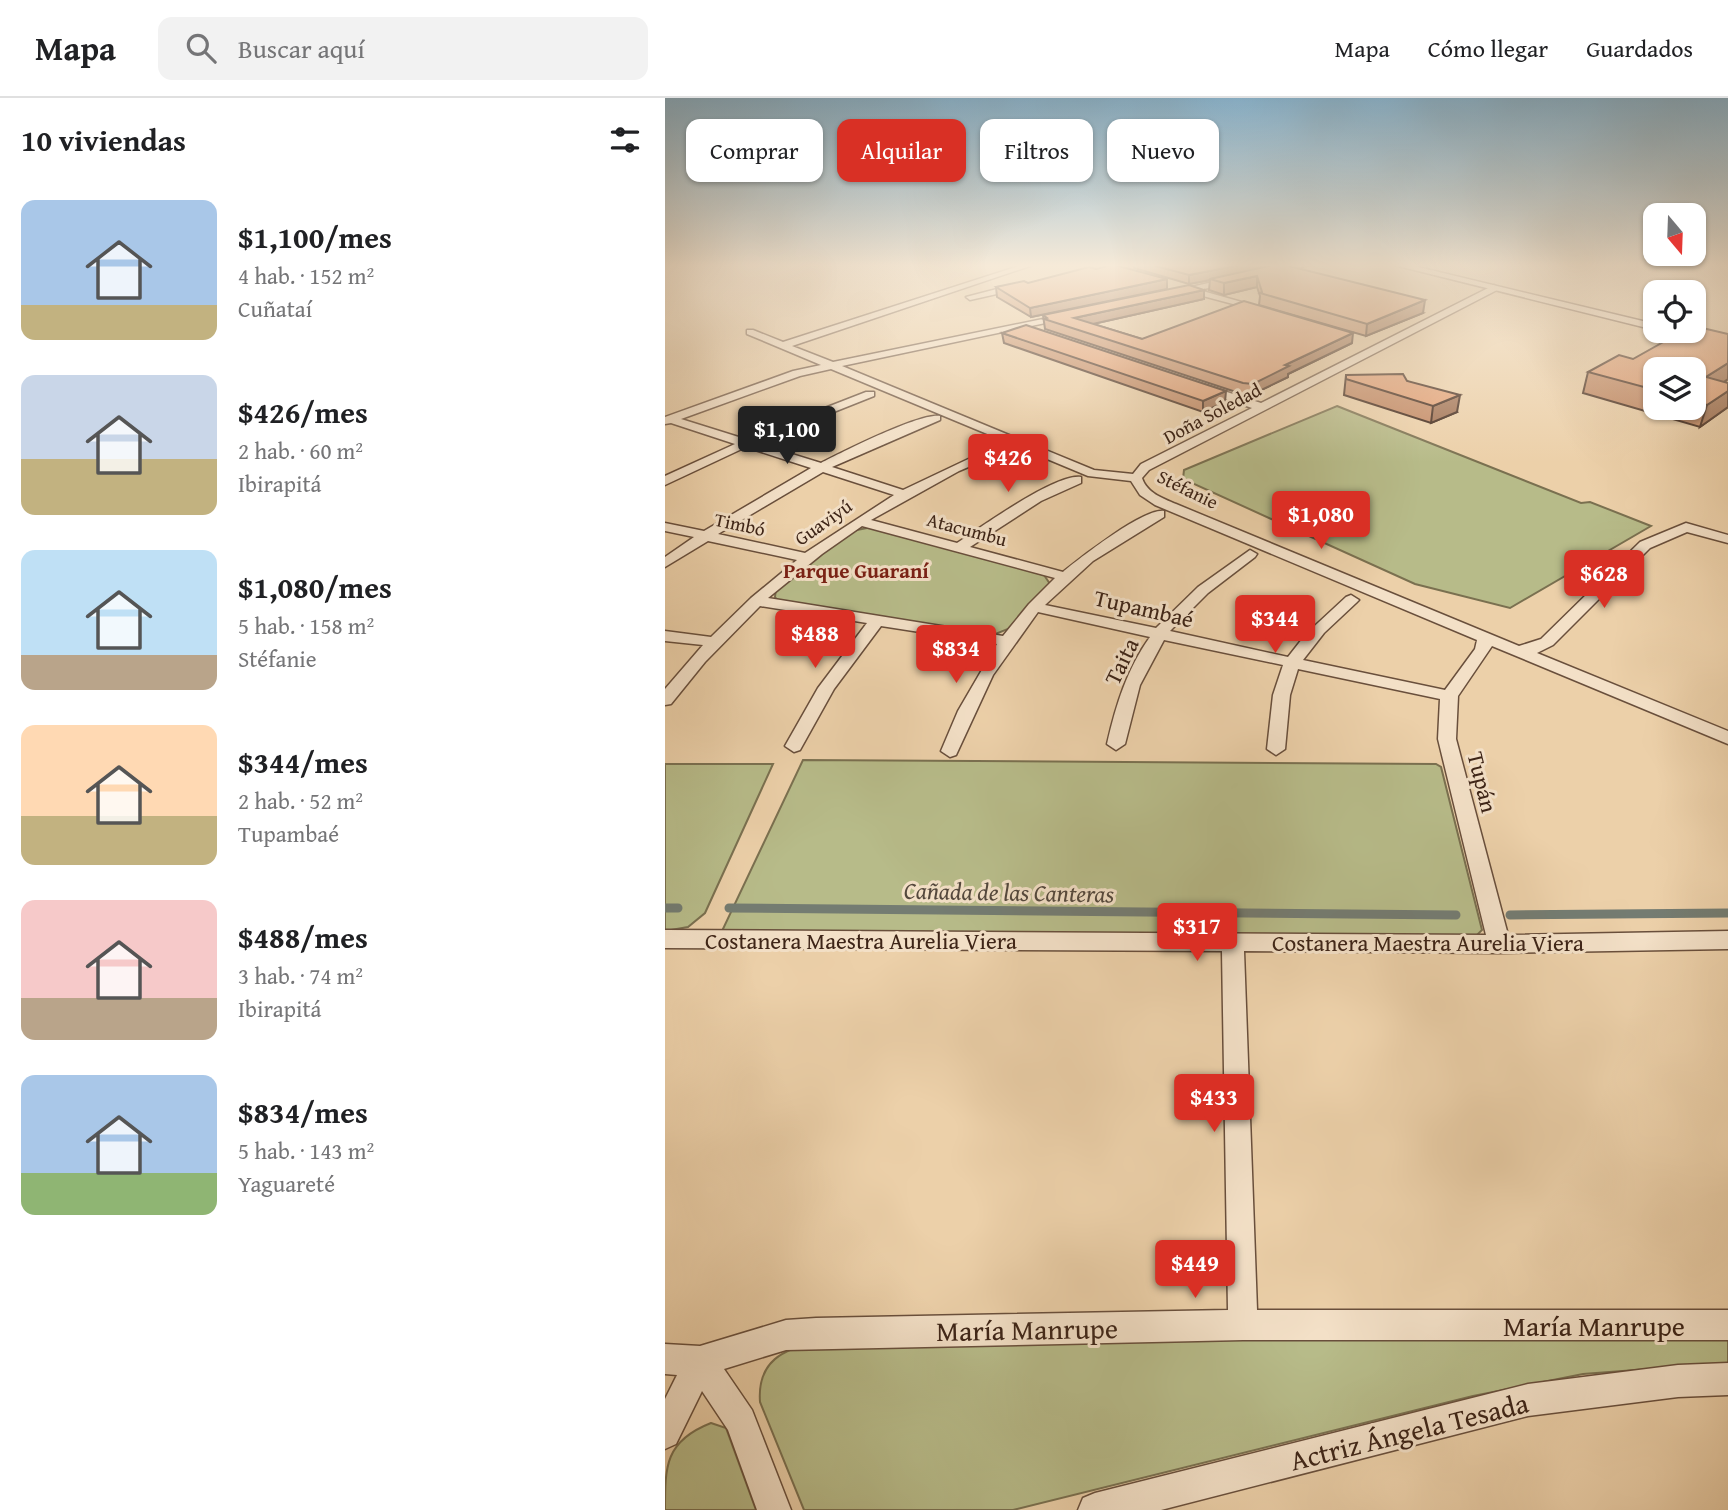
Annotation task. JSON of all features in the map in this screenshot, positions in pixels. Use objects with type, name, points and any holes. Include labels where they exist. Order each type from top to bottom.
[{"type":"street","points":[[784,345],[827,331]]},
{"type":"street","points":[[668,420],[763,384],[832,365],[994,331]]},
{"type":"street","points":[[1032,331],[1042,334]]},
{"type":"street","name":"Doña Soledad","points":[[1136,478],[1145,467],[1407,331]]},
{"type":"street","name":"Stéfanie","points":[[750,332],[1092,473],[1136,478],[1137,485],[1143,492],[1171,507],[1728,738]]},
{"type":"street","points":[[1706,340],[1728,345]]},
{"type":"street","points":[[1365,341],[1378,345]]},
{"type":"street","points":[[1189,383],[1261,407]]},
{"type":"street","points":[[665,481],[746,442],[870,394]]},
{"type":"street","points":[[665,563],[757,501],[894,433],[936,418]]},
{"type":"street","points":[[668,420],[746,442],[904,494]]},
{"type":"street","name":"Guaviyú","points":[[665,700],[713,642],[807,558],[904,494],[1004,447]]},
{"type":"street","points":[[960,547],[1036,498],[1077,480]]},
{"type":"street","points":[[950,751],[965,710],[983,675],[1005,641],[1034,607],[1062,576],[1107,542],[1159,514]]},
{"type":"street","name":"Atacumbu","points":[[861,521],[1062,576]]},
{"type":"street","name":"Timbó","points":[[665,527],[807,558]]},
{"type":"street","points":[[1513,651],[1532,649],[1547,642],[1645,545],[1686,527],[1728,539]]},
{"type":"street","name":"Taita","points":[[1116,744],[1136,677],[1161,635],[1210,583],[1250,554]]},
{"type":"street","points":[[1276,749],[1280,703],[1292,663],[1328,621],[1351,600]]},
{"type":"street","points":[[756,601],[1005,641]]},
{"type":"street","name":"Tupambaé","points":[[1034,607],[1449,696]]},
{"type":"street","points":[[794,746],[826,688],[877,621]]},
{"type":"street","points":[[665,636],[713,642]]},
{"type":"street","points":[[1449,696],[1483,649],[1485,639]]},
{"type":"street","name":"Tupán","points":[[1449,696],[1447,739],[1500,944]]},
{"type":"street","name":"Costanera Maestra Aurelia Viera","points":[[665,939],[1500,944],[1728,940]]},
{"type":"street","points":[[1233,941],[1243,1325]]},
{"type":"street","name":"María Manrupe","points":[[665,1359],[699,1361],[786,1335],[817,1333],[1243,1325],[1728,1325]]},
{"type":"street","points":[[665,1433],[699,1361],[741,1420],[774,1510]]},
{"type":"street","name":"Actriz Ángela Tesada","points":[[1095,1510],[1528,1400],[1678,1381],[1728,1379]]},
{"type":"green space","points":[[1337,406],[1581,503],[1590,502],[1651,526],[1510,608],[1415,584],[1183,479],[1184,470]]},
{"type":"green space","points":[[872,527],[1044,575],[1050,584],[1008,629],[993,635],[777,600],[776,589],[852,531]]},
{"type":"green space","points":[[803,760],[1436,764],[1441,767],[1482,930],[1474,938],[722,931]]},
{"type":"green space","points":[[665,764],[773,764],[705,913],[688,927],[665,931]]},
{"type":"green space","points":[[1728,1338],[1728,1363],[1583,1374],[1473,1396],[1013,1510],[804,1510],[760,1402],[763,1376],[775,1359],[794,1348],[819,1341]]},
{"type":"green space","points":[[711,1423],[726,1428],[756,1510],[665,1510],[667,1468],[676,1447],[684,1438]]},
{"type":"building","points":[[1044,331],[1226,391],[1203,401],[1002,333]]},
{"type":"building","points":[[1081,331],[1116,331],[1142,339],[1164,331],[1353,333],[1285,365],[1289,366],[1253,384]]},
{"type":"building","points":[[1706,331],[1728,334],[1728,363],[1706,377],[1706,357],[1643,357],[1643,387],[1588,372],[1619,355],[1633,359],[1662,343],[1706,343]]},
{"type":"building","points":[[1403,374],[1407,381],[1460,395],[1433,406],[1346,379],[1346,375]]},
{"type":"building","points":[[1706,377],[1728,383],[1728,391],[1707,405]]},
{"type":"waterway","name":"Cañada de las Canteras","points":[[665,908],[678,908]]},
{"type":"waterway","name":"Cañada de las Canteras","points":[[729,908],[1456,915]]},
{"type":"waterway","name":"Cañada de las Canteras","points":[[1510,915],[1728,913]]},
{"type":"district","name":"Parque Guaraní","points":[[856,570]]}]
